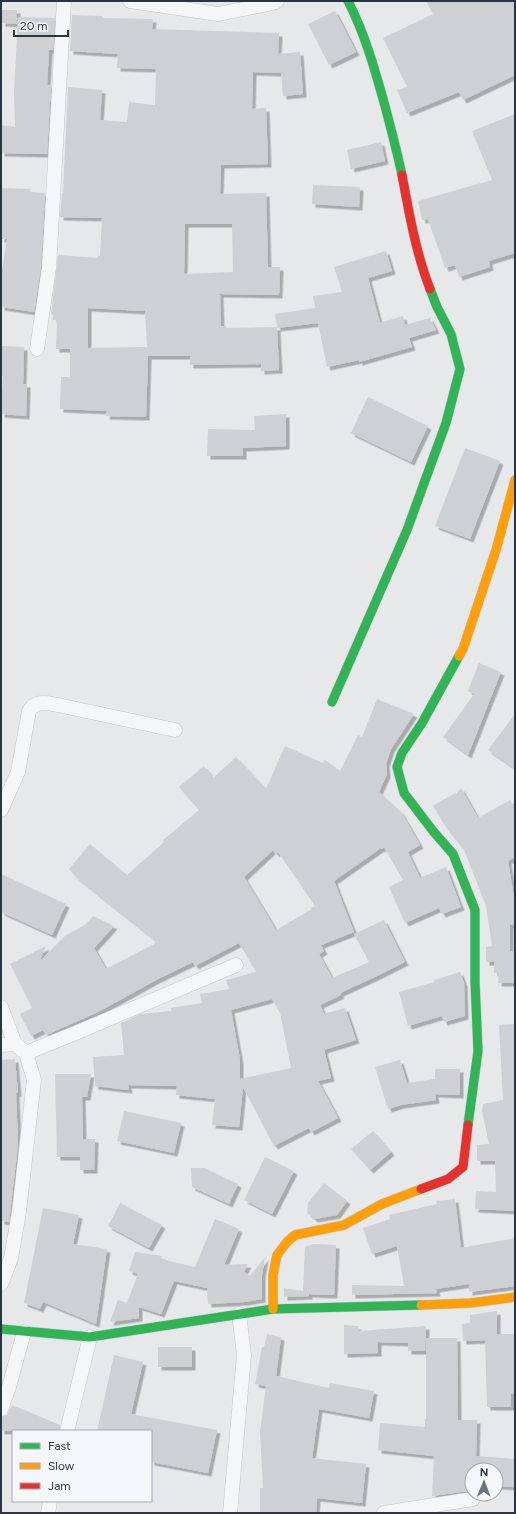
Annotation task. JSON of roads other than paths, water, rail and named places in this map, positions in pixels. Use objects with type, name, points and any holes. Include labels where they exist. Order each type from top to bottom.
[{"type":"street","points":[[37,349],[49,268],[64,1]]},
{"type":"street","points":[[135,1],[218,14],[277,1]]},
{"type":"street","points":[[332,702],[407,530],[446,423],[460,369],[451,334],[437,307],[424,274],[409,214],[398,156],[375,70],[358,22],[348,1]]},
{"type":"street","points":[[273,1310],[273,1275],[277,1255],[287,1242],[295,1235],[344,1226],[382,1204],[448,1179],[463,1167],[478,1051],[475,982],[475,910],[466,883],[453,854],[404,793],[397,767],[402,753],[422,723],[464,649],[496,550],[515,480]]},
{"type":"street","points":[[1,810],[18,772],[29,711],[32,706],[38,703],[58,705],[175,730]]},
{"type":"street","points":[[14,1047],[73,1034],[236,965]]},
{"type":"street","points":[[1,1007],[14,1047],[34,1080],[19,1212],[11,1258],[1,1284]]},
{"type":"street","points":[[1,1329],[90,1337],[273,1310],[471,1303],[515,1297]]},
{"type":"street","points":[[230,1513],[244,1355],[240,1314]]},
{"type":"street","points":[[1,1409],[9,1387],[24,1332]]},
{"type":"street","points":[[67,1430],[90,1337]]},
{"type":"street","points":[[384,1513],[464,1500]]},
{"type":"street","points":[[48,1513],[50,1502]]}]
